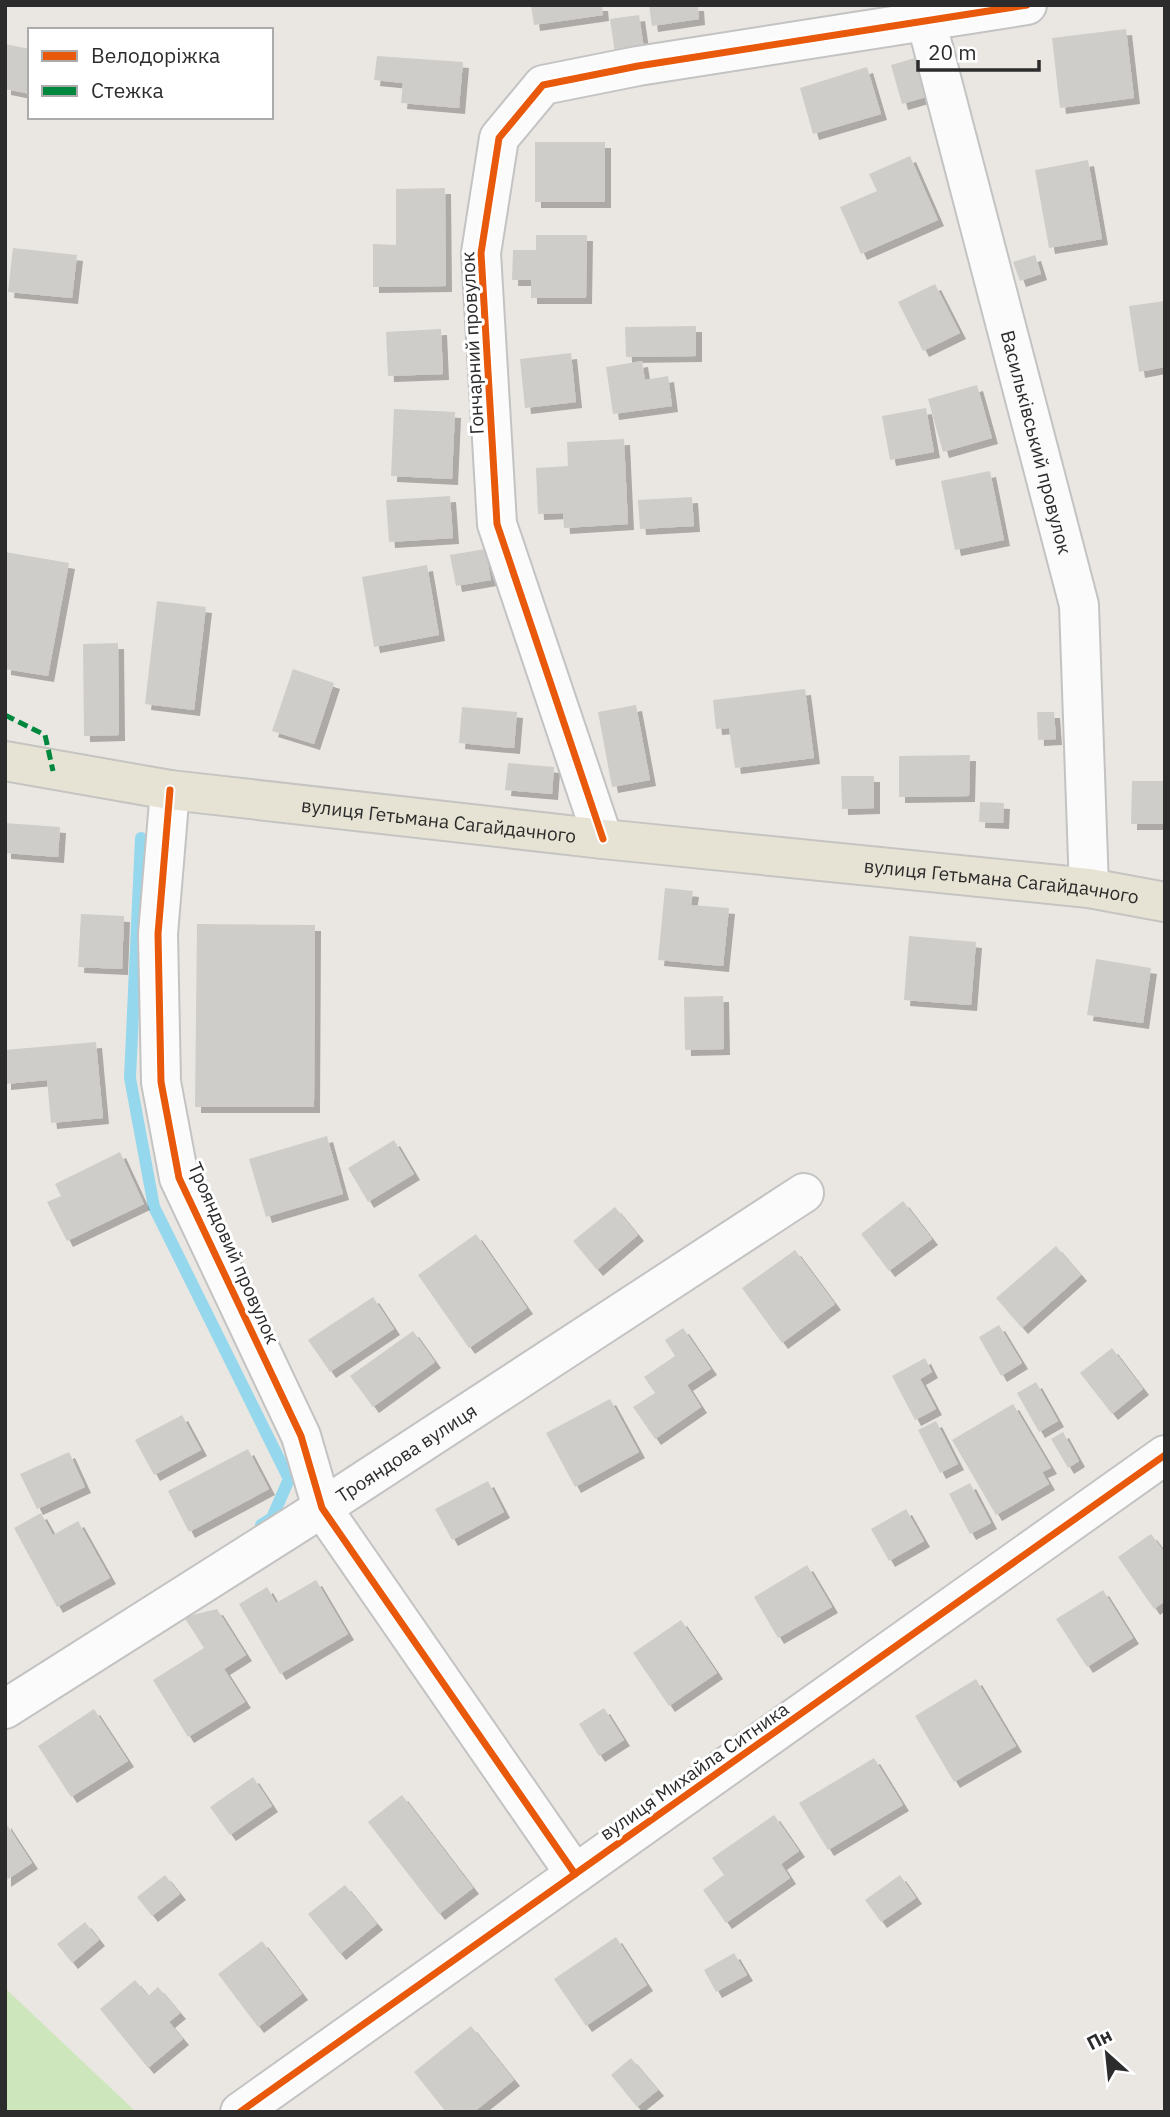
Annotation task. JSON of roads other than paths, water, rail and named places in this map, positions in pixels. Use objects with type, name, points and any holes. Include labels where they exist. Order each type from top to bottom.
[{"type":"main road","name":"вулиця Гетьмана Сагайдачного","points":[[5,761],[170,790],[603,839],[1089,888],[1165,902]]},
{"type":"street","name":"Гончарний провулок","points":[[603,839],[497,524],[481,253],[499,138],[543,85],[924,13],[1027,5]]},
{"type":"street","name":"Васильківський провулок","points":[[924,13],[1079,605],[1089,888]]},
{"type":"street","name":"Трояндовий провулок","points":[[170,790],[158,934],[160,1055],[161,1082],[179,1178],[301,1436],[322,1508],[575,1874]]},
{"type":"street","name":"Трояндова вулиця","points":[[5,1709],[322,1508],[804,1193]]},
{"type":"street","name":"вулиця Михайла Ситника","points":[[240,2112],[1165,1455]]},
{"type":"waterway","points":[[141,838],[130,1078],[154,1207],[289,1479],[272,1518],[261,1525]]}]
